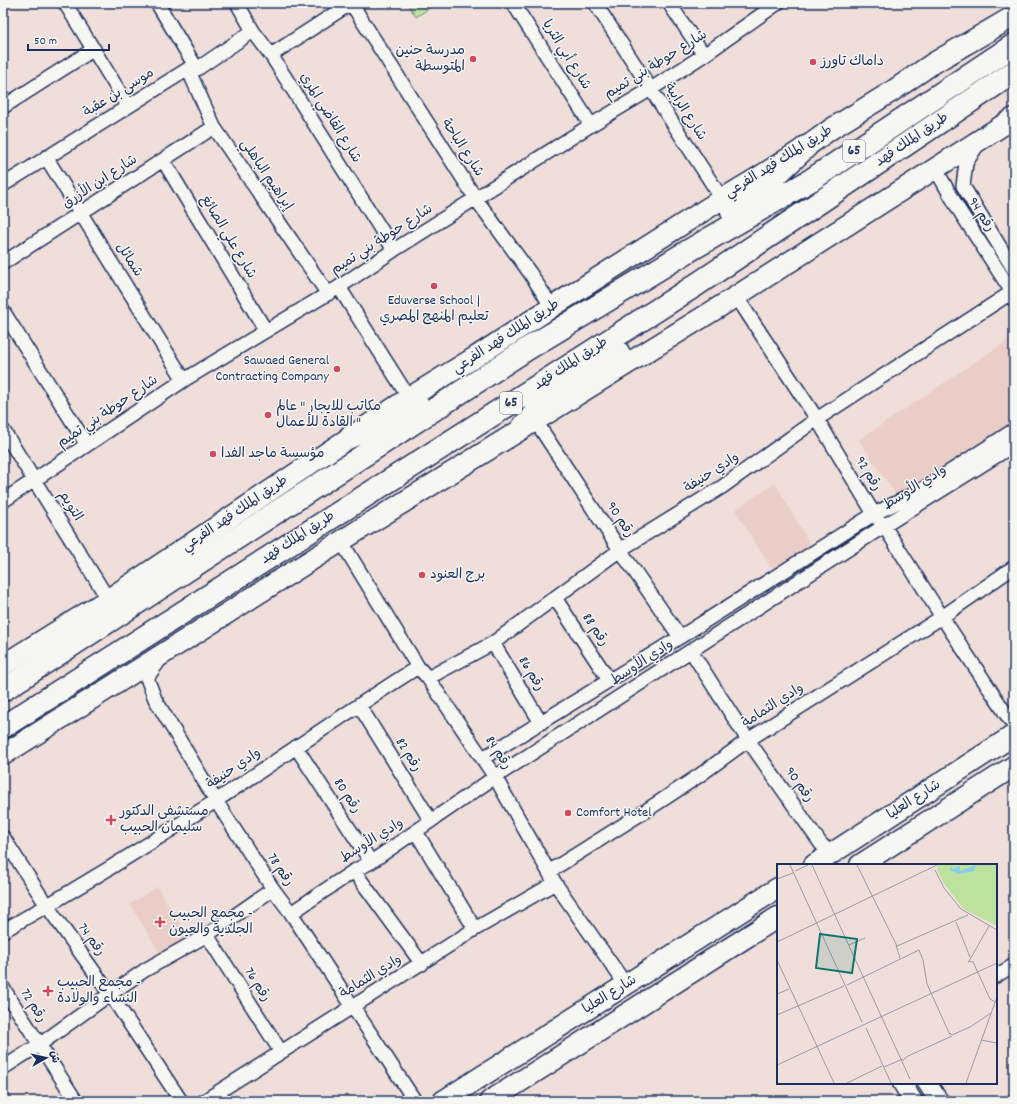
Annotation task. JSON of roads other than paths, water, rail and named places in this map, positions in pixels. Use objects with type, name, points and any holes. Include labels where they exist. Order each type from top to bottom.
[{"type":"highway","name":"طريق الملك فهد","points":[[3,690],[527,349],[690,250],[811,180],[1014,45]]},
{"type":"highway","name":"طريق الملك فهد","points":[[3,727],[676,298],[1014,72]]},
{"type":"highway","points":[[690,250],[721,220],[756,194],[806,147]]},
{"type":"highway","points":[[529,423],[547,399],[661,322],[668,316],[676,298]]},
{"type":"highway","points":[[350,437],[477,382]]},
{"type":"main road","name":"طريق الملك فهد الفرعي","points":[[3,665],[108,599],[409,398],[806,147],[831,129],[891,92],[932,64],[1014,16]]},
{"type":"main road","points":[[3,755],[529,423],[736,296],[1014,118]]},
{"type":"main road","name":"شارع العليا","points":[[816,864],[1014,735]]},
{"type":"main road","name":"شارع العليا","points":[[862,864],[1014,766]]},
{"type":"main road","name":"شارع العليا","points":[[442,1101],[777,889]]},
{"type":"main road","name":"شارع العليا","points":[[490,1101],[777,918]]},
{"type":"main road","points":[[903,1084],[913,1101]]},
{"type":"main road","points":[[927,1084],[939,1101]]},
{"type":"street","points":[[65,3],[128,106]]},
{"type":"street","name":"إبراهيم الباهلي","points":[[157,3],[192,69],[214,127],[409,398]]},
{"type":"street","name":"شارع القاضي المري","points":[[237,3],[253,31],[271,55],[394,250]]},
{"type":"street","points":[[271,55],[351,3]]},
{"type":"street","name":"شارع الباحة","points":[[351,3],[476,198],[530,273],[552,307]]},
{"type":"street","name":"شارع أبي الثريا","points":[[513,3],[591,125]]},
{"type":"street","name":"شارع الرابية","points":[[595,3],[722,199]]},
{"type":"street","points":[[669,3],[704,55]]},
{"type":"street","name":"شارع حوطة بني تميم","points":[[3,501],[184,380],[333,291],[394,250],[704,55],[778,3]]},
{"type":"street","name":"موسى بن عقبة","points":[[3,185],[128,106],[192,69],[253,31]]},
{"type":"street","points":[[3,107],[94,49]]},
{"type":"street","name":"شارع ابن الأزرق","points":[[3,263],[214,127]]},
{"type":"street","name":"رقم 94","points":[[981,140],[966,163],[963,186],[1014,270]]},
{"type":"street","name":"شمائل","points":[[46,157],[184,380]]},
{"type":"street","name":"شارع علي الصائغ","points":[[164,160],[266,331]]},
{"type":"street","name":"رقم 94","points":[[935,168],[959,210],[1013,296]]},
{"type":"street","points":[[959,210],[970,217],[990,245],[1000,249]]},
{"type":"street","name":"رقم 92","points":[[736,296],[817,419],[874,514],[884,526],[1014,726]]},
{"type":"street","name":"وادي حنيفة","points":[[428,678],[493,642],[620,550],[722,487],[817,419],[1013,296]]},
{"type":"street","points":[[3,312],[87,445]]},
{"type":"street","name":"رقم 90","points":[[529,423],[680,637]]},
{"type":"street","name":"التويم","points":[[3,430],[35,479],[108,599]]},
{"type":"street","name":"وادي الأوسط","points":[[483,758],[680,637],[874,514],[920,491],[1014,430]]},
{"type":"street","name":"وادي الأوسط","points":[[291,912],[354,871],[371,862],[495,777],[884,526],[1014,445]]},
{"type":"street","name":"رقم 84","points":[[341,541],[418,667],[428,678],[483,758],[553,877],[626,985]]},
{"type":"street","name":"وادي الثمامة","points":[[204,1101],[422,964],[553,877],[700,776],[748,740],[942,617],[1014,568]]},
{"type":"street","name":"رقم 88","points":[[555,598],[609,680]]},
{"type":"street","name":"رقم 86","points":[[493,642],[541,723]]},
{"type":"street","name":"رقم 78","points":[[166,651],[147,678],[155,699],[216,801],[415,1101]]},
{"type":"street","name":"رقم 90","points":[[691,651],[748,740],[821,844],[832,854]]},
{"type":"street","name":"وادي حنيفة","points":[[3,931],[47,906],[216,801],[418,667]]},
{"type":"street","name":"رقم 82","points":[[359,705],[431,822]]},
{"type":"street","name":"رقم 80","points":[[296,747],[371,862]]},
{"type":"street","points":[[416,832],[475,929]]},
{"type":"street","name":"رقم 74","points":[[3,837],[47,906],[110,994],[181,1101]]},
{"type":"street","points":[[354,871],[422,964]]},
{"type":"street","points":[[3,1068],[39,1045],[145,970],[206,935],[273,889]]},
{"type":"street","name":"رقم 76","points":[[206,935],[281,1052]]},
{"type":"street","points":[[997,975],[1014,965]]},
{"type":"street","name":"رقم 72","points":[[3,988],[76,1101]]},
{"type":"place","name":"مدرسة حنين المتوسطة","points":[[473,59]]},
{"type":"place","name":"داماك تاورز","points":[[813,62]]},
{"type":"place","name":"Eduverse School | تعليم المنهج المصري","points":[[434,286]]},
{"type":"place","name":"Sawaed General Contracting Company","points":[[337,369]]},
{"type":"place","name":"مكاتب للايجار \" عالم القادة للأعمال \"","points":[[268,415]]},
{"type":"place","name":"مؤسسة ماجد الفدا","points":[[213,454]]},
{"type":"place","name":"برج العنود","points":[[422,575]]},
{"type":"place","name":"Comfort Hotel","points":[[568,813]]},
{"type":"place","name":"مستشفى الدكتور سليمان الحبيب","points":[[111,820]]},
{"type":"place","name":"مجمع الحبيب - الجلدية والعيون","points":[[160,922]]},
{"type":"place","name":"مجمع الحبيب - النساء والولادة","points":[[48,991]]}]
